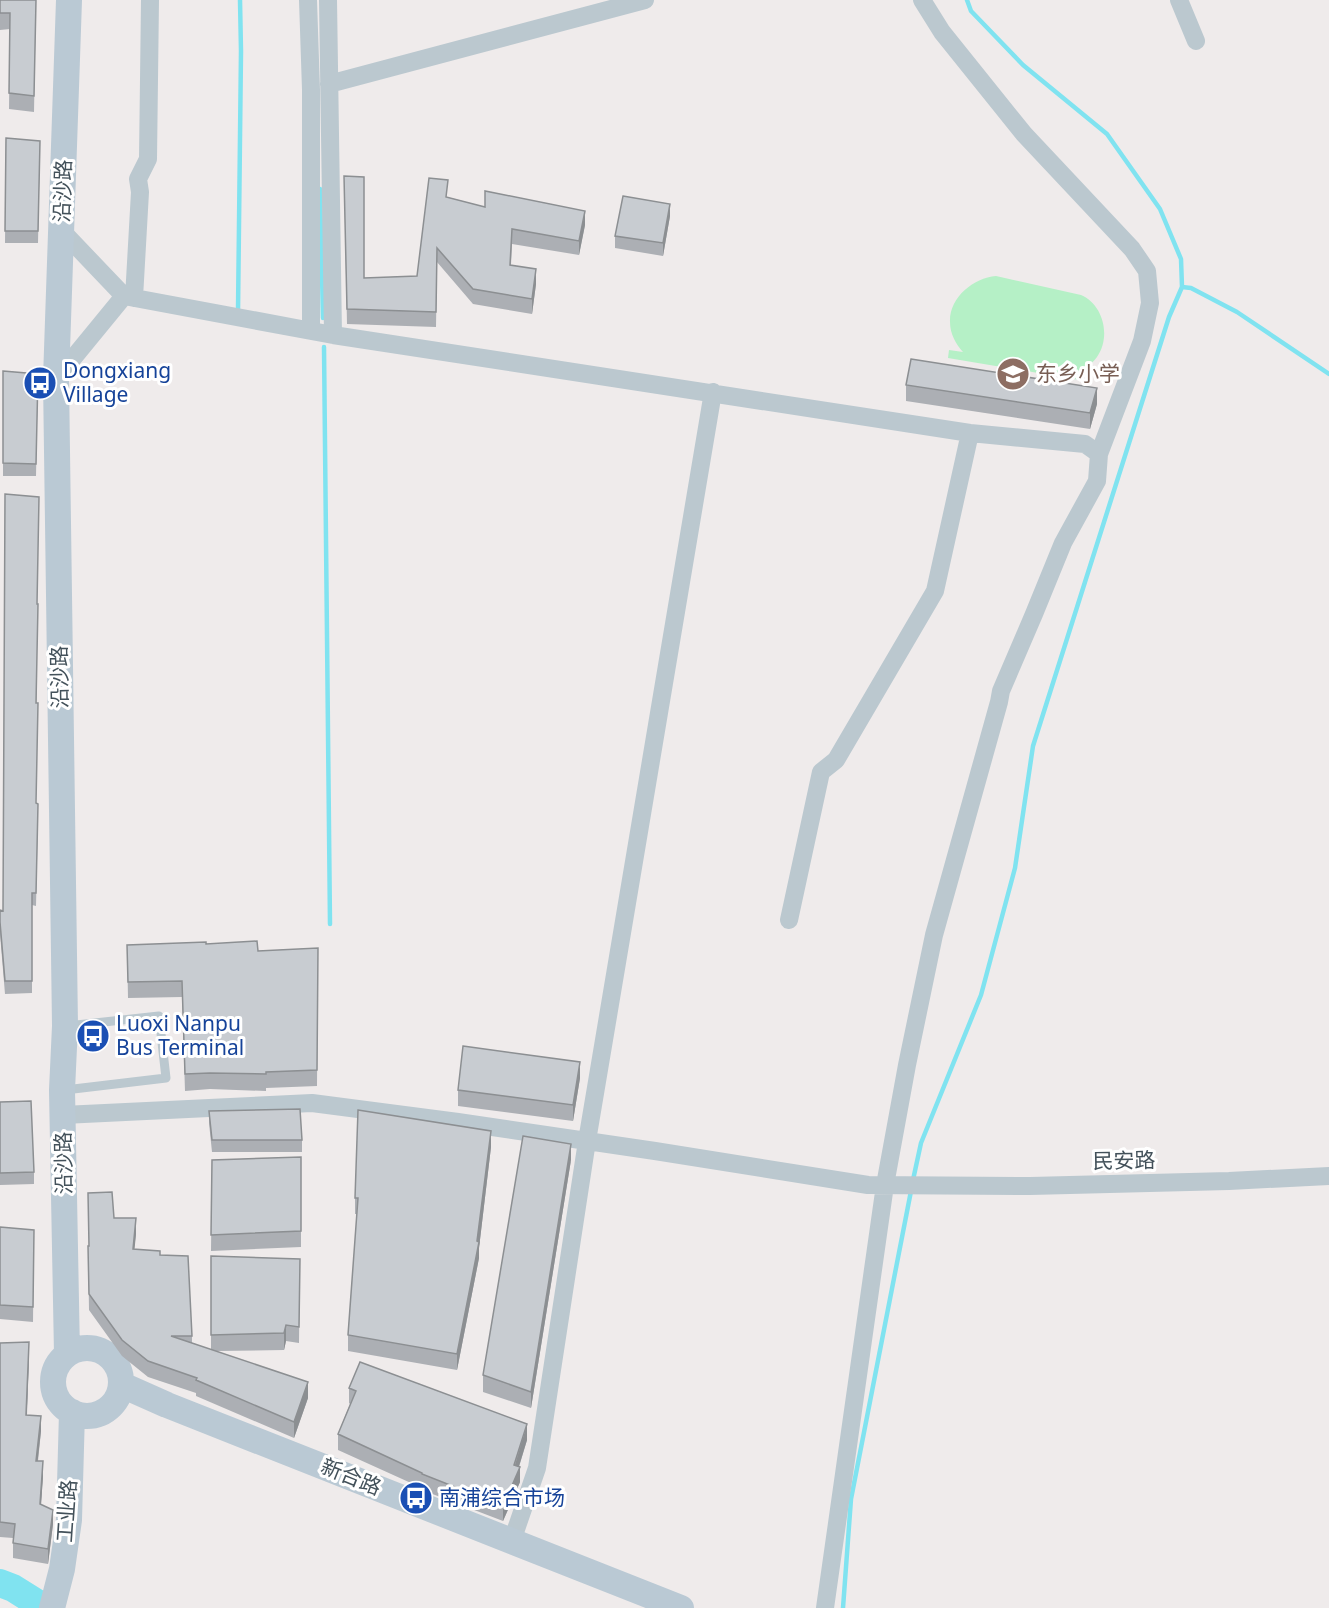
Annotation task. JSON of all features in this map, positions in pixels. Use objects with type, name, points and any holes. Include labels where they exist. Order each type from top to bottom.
[{"type":"street","name":"沿沙路","points":[[67,1354],[56,379],[69,0]]},
{"type":"street","points":[[56,379],[129,297],[140,192],[138,179],[148,159],[150,0]]},
{"type":"street","points":[[308,0],[311,331]]},
{"type":"street","points":[[328,0],[333,335]]},
{"type":"street","points":[[329,84],[645,0]]},
{"type":"street","points":[[825,1608],[885,1185],[934,935],[1001,690],[1063,543],[1097,480],[1099,454],[1142,340],[1150,303],[1147,271],[1132,249],[1024,134],[942,32],[922,0]]},
{"type":"street","points":[[1179,0],[1196,41]]},
{"type":"street","points":[[62,231],[129,297],[333,335],[970,433],[1085,444],[1099,454]]},
{"type":"street","points":[[512,1541],[537,1468],[587,1141],[712,392]]},
{"type":"street","points":[[789,920],[821,772],[836,760],[936,591],[970,433]]},
{"type":"street","name":"民安路","points":[[63,1103],[312,1103],[587,1141],[868,1185],[1088,1184],[1329,1176]]},
{"type":"street","points":[[84,1348],[99,1350],[116,1363],[122,1385],[114,1404],[94,1416],[83,1416],[62,1405],[56,1396],[53,1384],[54,1373],[59,1362],[67,1354],[84,1348]]},
{"type":"street","name":"新合路","points":[[122,1385],[167,1405],[681,1608]]},
{"type":"street","name":"工业路","points":[[52,1608],[62,1569],[69,1520],[72,1412]]},
{"type":"lane","points":[[63,1103],[166,1078],[159,1016],[65,1026]]},
{"type":"green space","points":[[996,276],[1081,295],[1095,306],[1103,322],[1104,340],[1097,357],[1082,370],[1080,380],[948,358],[949,350],[963,352],[951,331],[950,322],[958,297],[971,285]]},
{"type":"building","points":[[0,0],[36,0],[34,96],[9,93],[10,13],[0,13]]},
{"type":"building","points":[[6,138],[40,141],[38,231],[5,231]]},
{"type":"building","points":[[344,176],[364,177],[364,278],[417,276],[429,178],[448,180],[446,197],[485,207],[485,191],[585,211],[579,241],[512,229],[510,265],[536,269],[532,299],[473,289],[437,248],[436,312],[347,309]]},
{"type":"building","points":[[623,196],[670,204],[663,243],[615,236]]},
{"type":"building","points":[[911,359],[1097,388],[1090,413],[906,385]]},
{"type":"building","points":[[3,371],[38,374],[36,464],[3,463]]},
{"type":"building","points":[[5,494],[39,497],[36,703],[38,703],[36,803],[38,804],[36,893],[32,893],[32,981],[5,981],[0,922],[0,910],[3,911]]},
{"type":"building","points":[[257,941],[258,951],[318,948],[317,1070],[266,1072],[266,1074],[185,1074],[182,981],[128,982],[127,945]]},
{"type":"building","points":[[463,1046],[580,1062],[573,1105],[458,1090]]},
{"type":"building","points":[[31,1101],[34,1172],[0,1173],[0,1102]]},
{"type":"building","points":[[300,1109],[302,1140],[212,1140],[209,1111]]},
{"type":"building","points":[[358,1110],[491,1131],[477,1241],[479,1242],[457,1354],[348,1335],[358,1198],[355,1198]]},
{"type":"building","points":[[523,1136],[571,1144],[531,1392],[483,1375]]},
{"type":"building","points":[[301,1157],[301,1231],[211,1235],[212,1160]]},
{"type":"building","points":[[112,1192],[114,1218],[136,1218],[133,1249],[160,1251],[160,1255],[188,1256],[192,1336],[171,1336],[308,1382],[294,1422],[196,1380],[197,1378],[148,1361],[122,1340],[89,1294],[88,1193]]},
{"type":"building","points":[[0,1227],[34,1230],[33,1307],[0,1305]]},
{"type":"building","points":[[211,1256],[300,1259],[299,1327],[286,1325],[284,1333],[211,1335]]},
{"type":"building","points":[[29,1342],[26,1415],[41,1416],[36,1461],[43,1461],[40,1504],[53,1510],[48,1549],[13,1543],[15,1524],[0,1522],[0,1343]]},
{"type":"building","points":[[360,1362],[527,1424],[514,1465],[520,1467],[503,1506],[422,1474],[338,1434],[356,1391],[349,1388]]},
{"type":"waterway","points":[[238,312],[240,0]]},
{"type":"waterway","points":[[967,0],[971,11],[1023,65],[1107,134],[1160,209],[1181,259],[1182,287],[1191,288],[1237,312],[1329,374]]},
{"type":"waterway","points":[[320,189],[323,318]]},
{"type":"waterway","points":[[913,1180],[921,1143],[981,995],[1015,868],[1033,746],[1169,317],[1182,287]]},
{"type":"waterway","points":[[324,347],[330,924]]},
{"type":"waterway","points":[[843,1608],[851,1499],[911,1191]]},
{"type":"waterway","points":[[0,1583],[13,1588],[45,1608]]},
{"type":"place","name":"东乡小学","points":[[1013,374]]},
{"type":"place","name":"Dongxiang Village","points":[[40,383]]},
{"type":"place","name":"Luoxi Nanpu Bus Terminal","points":[[93,1036]]},
{"type":"place","name":"南浦综合市场","points":[[416,1498]]}]
